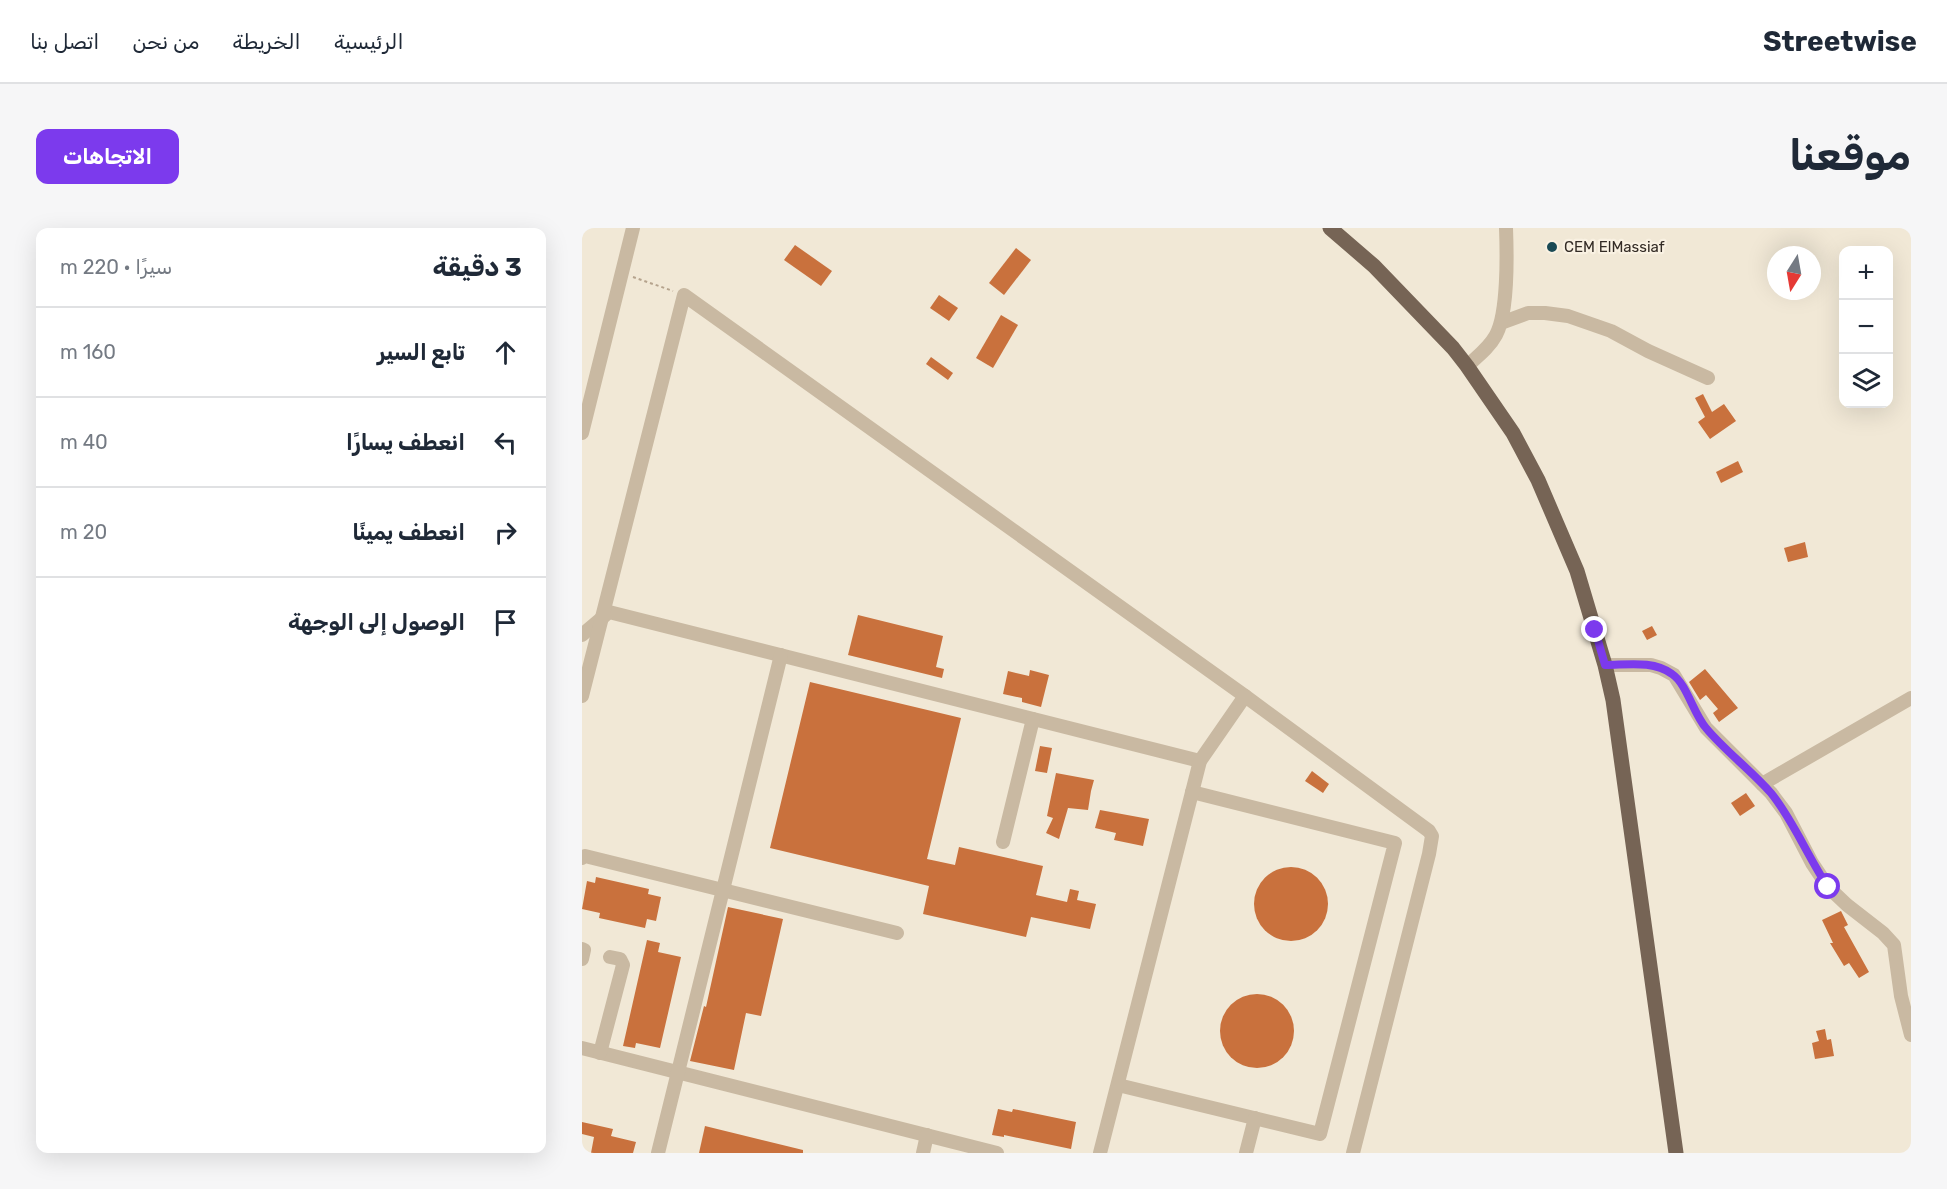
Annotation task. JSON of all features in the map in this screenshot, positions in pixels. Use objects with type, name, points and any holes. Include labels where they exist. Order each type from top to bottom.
[{"type":"main road","points":[[1330,228],[1374,266],[1467,366],[1513,433],[1538,480],[1577,571],[1605,665],[1614,710],[1676,1153]]},
{"type":"street","points":[[582,433],[633,228]]},
{"type":"street","points":[[1467,366],[1490,345],[1501,323],[1505,283],[1506,228]]},
{"type":"street","points":[[582,696],[684,295],[1425,827],[1432,837],[1429,854],[1353,1153]]},
{"type":"street","points":[[1501,323],[1528,313],[1568,316],[1611,331],[1648,351],[1708,378]]},
{"type":"street","points":[[582,635],[609,612],[1200,761]]},
{"type":"street","points":[[658,1153],[781,656]]},
{"type":"street","points":[[1605,665],[1651,665],[1674,675],[1706,728],[1786,813],[1812,863],[1828,887],[1894,945],[1900,996],[1911,1035]]},
{"type":"street","points":[[1100,1153],[1200,761],[1245,696]]},
{"type":"street","points":[[1761,784],[1911,698]]},
{"type":"street","points":[[1003,842],[1033,719]]},
{"type":"street","points":[[1118,1084],[1320,1134],[1395,843],[1192,792]]},
{"type":"street","points":[[582,858],[585,856],[897,933]]},
{"type":"street","points":[[582,949],[584,950],[582,959]]},
{"type":"street","points":[[600,1053],[623,965],[620,959],[610,957]]},
{"type":"street","points":[[582,1048],[997,1153]]},
{"type":"street","points":[[1246,1153],[1255,1118]]},
{"type":"street","points":[[923,1153],[927,1135]]},
{"type":"path","points":[[622,273],[684,295]]},
{"type":"building","points":[[795,245],[832,271],[821,286],[784,260]]},
{"type":"building","points":[[1016,248],[1031,260],[1004,295],[989,283]]},
{"type":"building","points":[[939,295],[958,308],[949,321],[930,308]]},
{"type":"building","points":[[1001,315],[1018,325],[993,368],[976,358]]},
{"type":"building","points":[[931,357],[953,373],[948,380],[926,364]]},
{"type":"building","points":[[1703,394],[1712,412],[1724,404],[1736,421],[1710,439],[1698,422],[1705,417],[1695,398]]},
{"type":"building","points":[[1738,461],[1743,472],[1721,483],[1716,472]]},
{"type":"building","points":[[1805,542],[1808,557],[1788,562],[1784,548]]},
{"type":"building","points":[[858,615],[943,636],[936,667],[944,669],[942,678],[848,655]]},
{"type":"building","points":[[1652,626],[1657,635],[1647,640],[1642,631]]},
{"type":"building","points":[[1705,669],[1738,708],[1719,722],[1713,713],[1718,709],[1706,695],[1700,700],[1689,682]]},
{"type":"building","points":[[1030,670],[1049,675],[1041,707],[1022,702],[1022,698],[1003,694],[1008,671],[1029,676]]},
{"type":"building","points":[[810,682],[961,718],[927,859],[955,865],[959,847],[1043,866],[1036,895],[1067,902],[1070,889],[1079,891],[1077,900],[1096,904],[1090,929],[1031,917],[1026,937],[923,914],[929,886],[770,848]]},
{"type":"building","points":[[1040,746],[1052,748],[1047,773],[1035,771]]},
{"type":"building","points":[[1312,771],[1329,784],[1323,793],[1305,781]]},
{"type":"building","points":[[1056,773],[1094,780],[1088,810],[1068,808],[1059,839],[1046,833],[1053,818],[1047,816]]},
{"type":"building","points":[[1746,793],[1755,806],[1740,816],[1731,803]]},
{"type":"building","points":[[1100,810],[1149,819],[1143,846],[1114,840],[1116,833],[1095,828]]},
{"type":"building","points":[[1291,867],[1305,870],[1317,878],[1325,890],[1328,904],[1325,918],[1317,930],[1305,938],[1291,941],[1277,938],[1265,930],[1257,918],[1254,904],[1257,890],[1265,878],[1277,870]]},
{"type":"building","points":[[596,877],[649,889],[648,894],[661,897],[656,921],[647,919],[645,928],[599,918],[600,913],[582,909],[587,881],[595,883]]},
{"type":"building","points":[[728,907],[783,919],[761,1016],[746,1013],[734,1070],[690,1061],[704,1006],[706,1007]]},
{"type":"building","points":[[1841,911],[1848,925],[1844,927],[1869,972],[1859,978],[1849,963],[1844,966],[1830,943],[1833,943],[1822,920]]},
{"type":"building","points":[[647,940],[660,943],[658,952],[681,957],[660,1048],[636,1043],[635,1048],[623,1046]]},
{"type":"building","points":[[1257,994],[1271,997],[1283,1005],[1291,1017],[1294,1031],[1291,1045],[1283,1057],[1271,1065],[1257,1068],[1243,1065],[1231,1057],[1223,1045],[1220,1031],[1223,1017],[1231,1005],[1243,997]]},
{"type":"building","points":[[1825,1029],[1827,1040],[1831,1039],[1834,1056],[1815,1059],[1812,1043],[1819,1041],[1816,1031]]},
{"type":"building","points":[[998,1109],[1012,1112],[1013,1109],[1076,1122],[1071,1149],[1004,1135],[1004,1137],[992,1135]]},
{"type":"building","points":[[582,1122],[613,1129],[611,1136],[636,1142],[633,1153],[591,1153],[594,1137],[582,1134]]},
{"type":"building","points":[[705,1126],[803,1150],[803,1153],[699,1153]]},
{"type":"place","name":"CEM ElMassiaf","points":[[1552,247]]},
{"type":"route","points":[[1595,630],[1605,665],[1651,665],[1674,675],[1706,728],[1770,793],[1786,813],[1812,863],[1828,887]]}]
